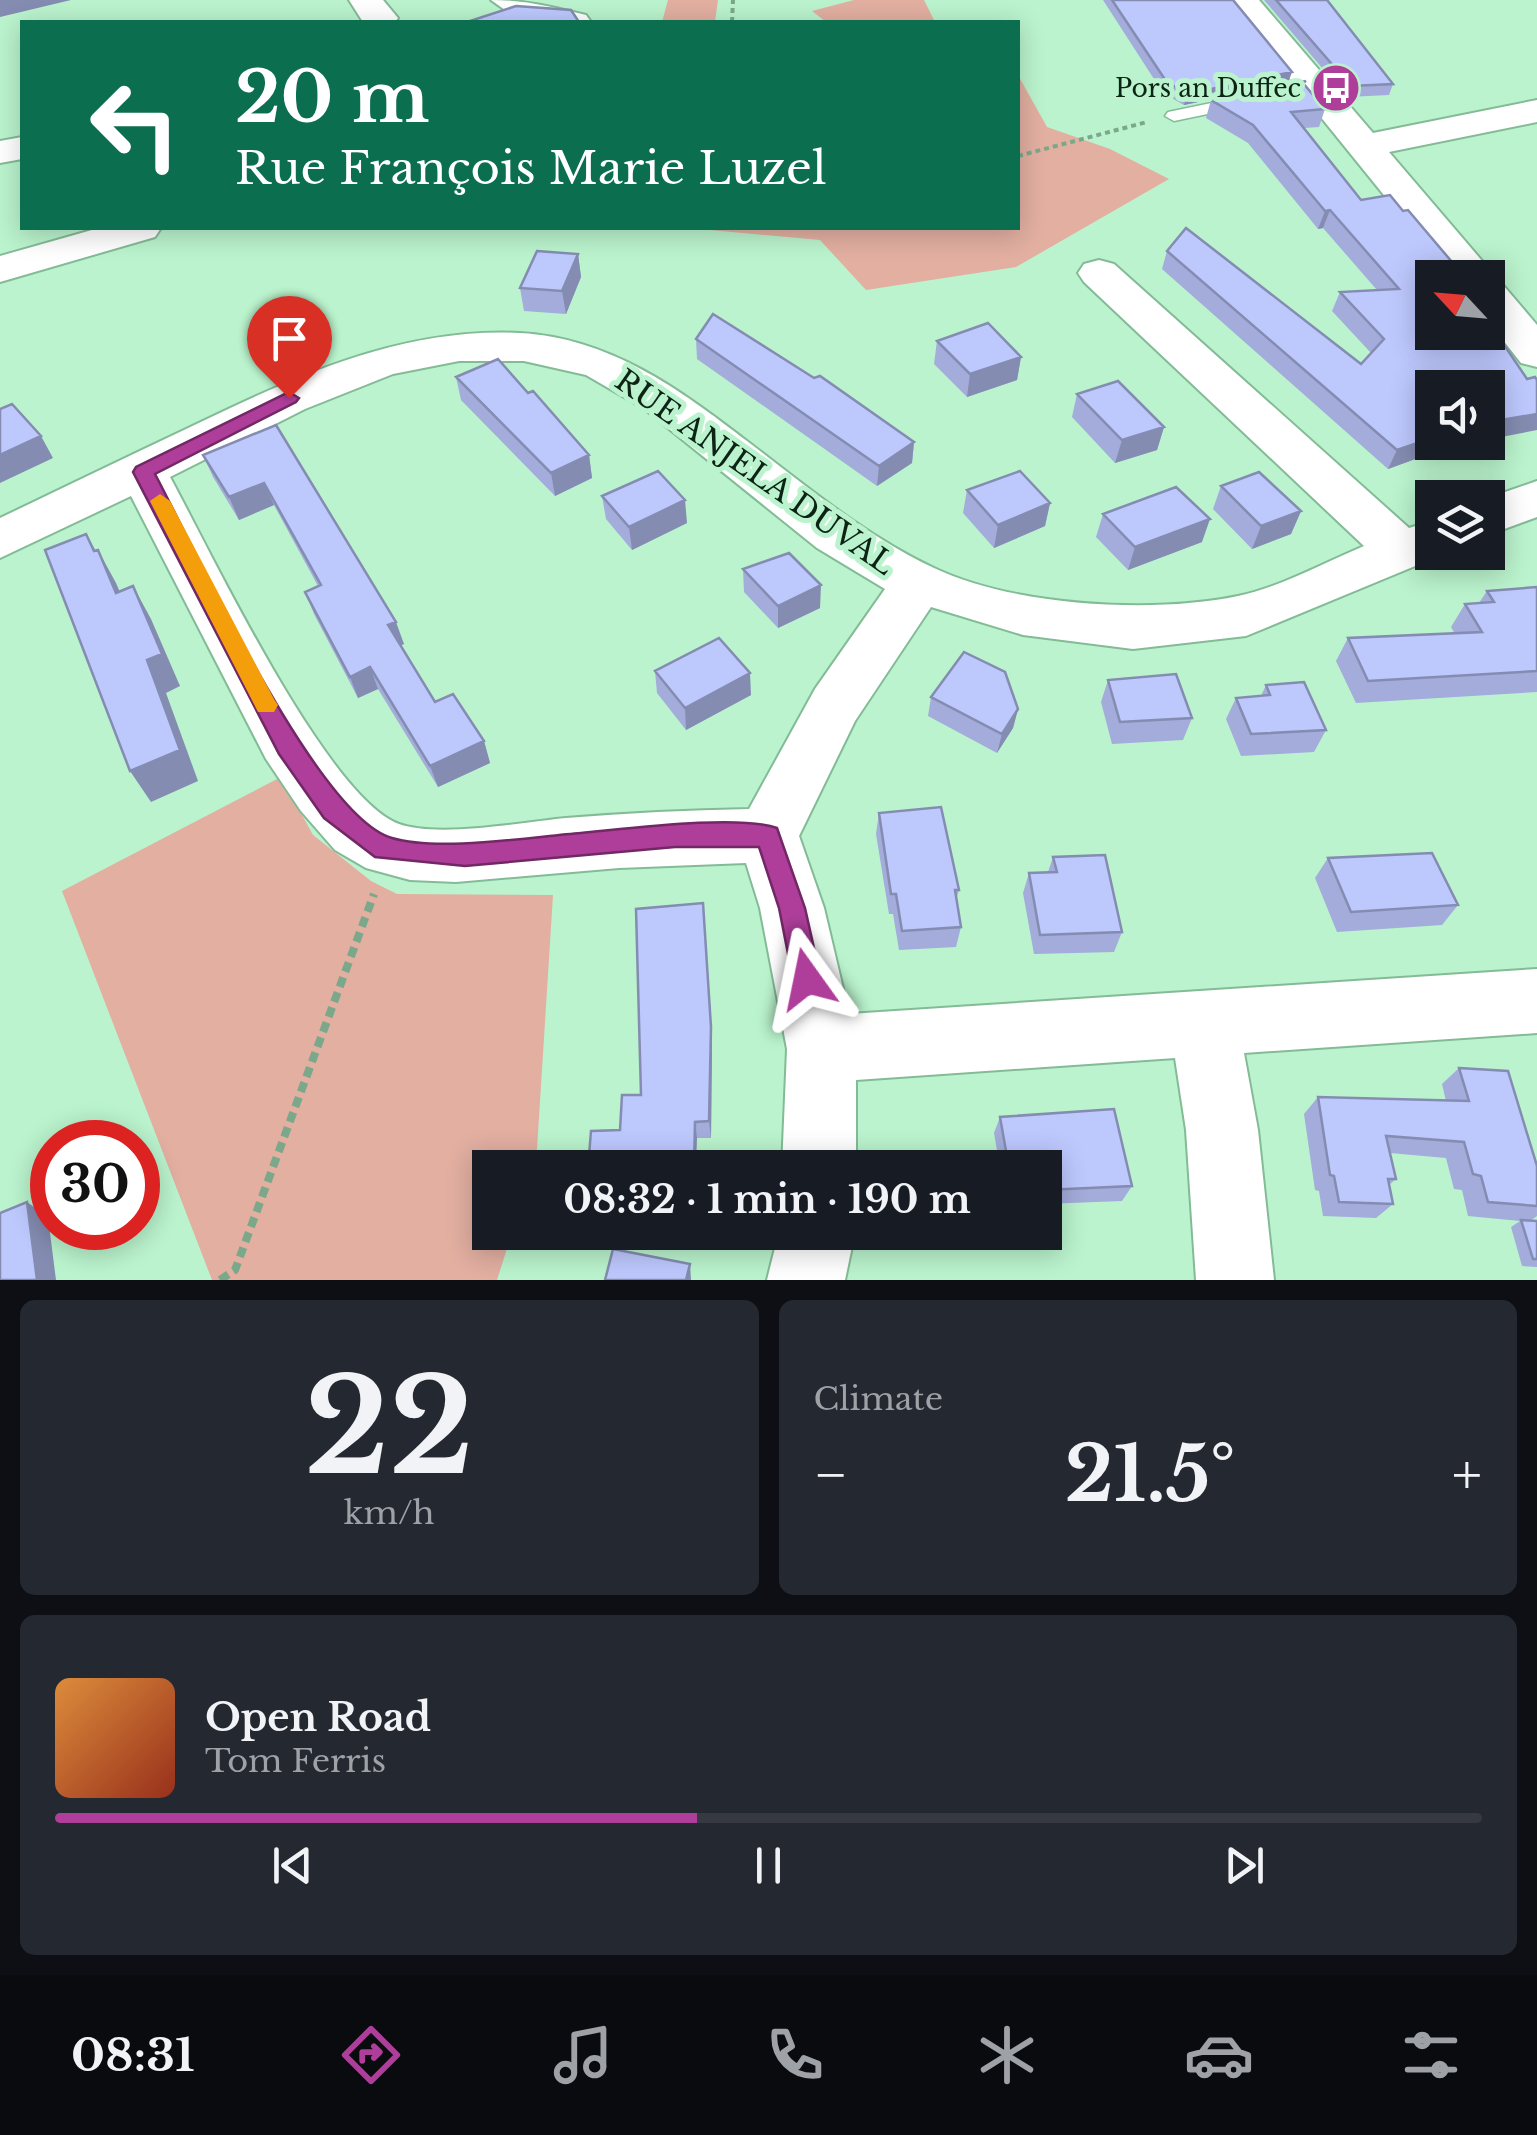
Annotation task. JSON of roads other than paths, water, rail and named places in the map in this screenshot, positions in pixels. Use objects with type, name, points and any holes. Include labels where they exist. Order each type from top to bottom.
[{"type":"street","points":[[364,0],[380,20]]},
{"type":"street","points":[[507,0],[538,18],[556,20]]},
{"type":"street","points":[[1253,7],[1306,88],[1364,146],[1459,260]]},
{"type":"street","points":[[1364,146],[1537,110]]},
{"type":"street","points":[[0,269],[134,230]]},
{"type":"street","points":[[1099,273],[1415,542]]},
{"type":"street","points":[[1505,313],[1534,345]]},
{"type":"street","name":"RUE ANJELA DUVAL","points":[[0,540],[289,398],[382,362],[460,347],[524,348],[600,364],[659,398],[835,534],[919,584],[1024,615],[1133,628],[1246,616],[1415,546]]},
{"type":"street","points":[[143,472],[288,747],[332,810],[384,849],[465,854],[675,836],[768,836]]},
{"type":"street","points":[[1505,510],[1537,498]]},
{"type":"street","points":[[819,1150],[822,1049],[792,908],[768,836],[800,761],[867,650],[919,584]]},
{"type":"street","points":[[822,1049],[1536,1004]]},
{"type":"street","points":[[1204,1022],[1222,1130],[1235,1280]]},
{"type":"street","points":[[806,1280],[814,1250]]},
{"type":"lane","points":[[1174,116],[1262,98]]},
{"type":"place","name":"Pors an Duffec","points":[[1336,88]]}]
